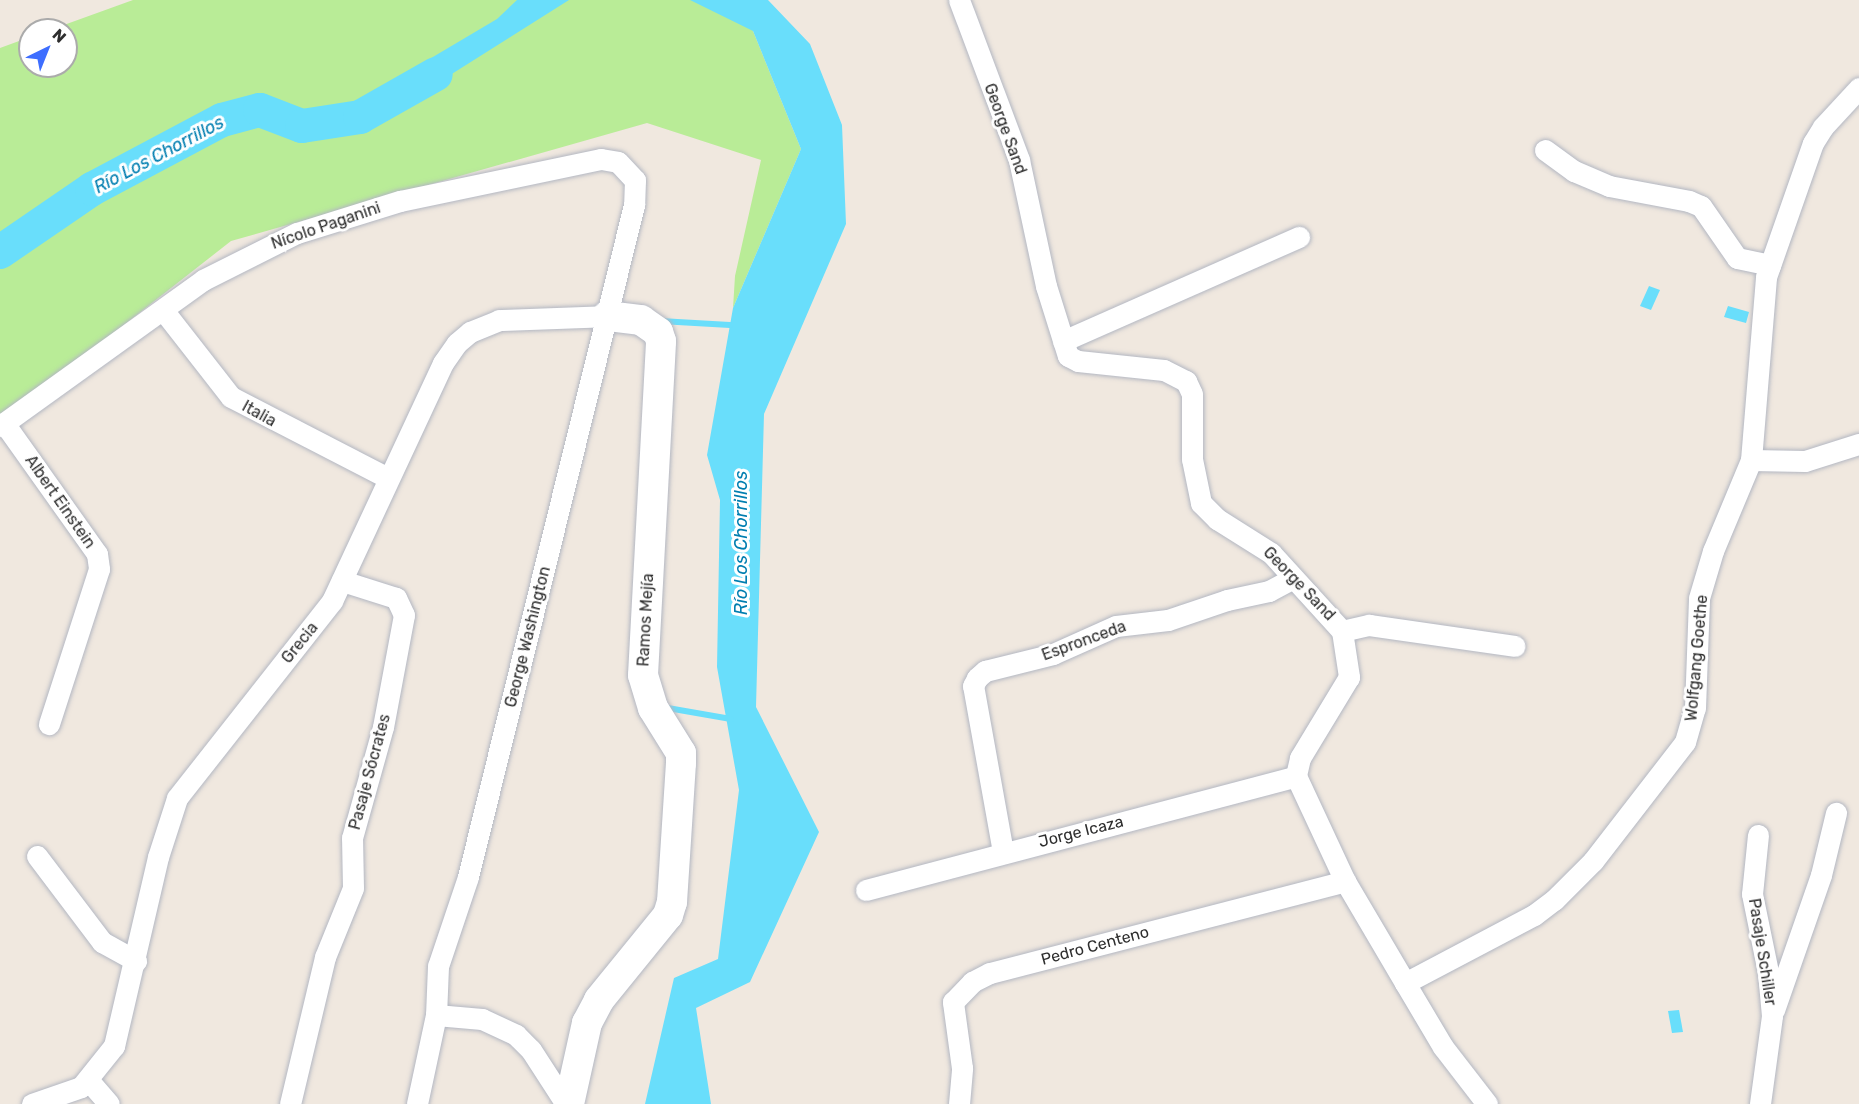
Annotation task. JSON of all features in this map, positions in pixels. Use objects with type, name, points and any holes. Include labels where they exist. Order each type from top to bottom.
[{"type":"street","name":"George Sand","points":[[958,0],[1019,160],[1046,286],[1068,356],[1078,362],[1164,370],[1186,381],[1192,394],[1192,459],[1201,503],[1217,519],[1271,553],[1292,579],[1342,631],[1349,677],[1300,758],[1296,776]]},
{"type":"street","name":"Wolfgang Goethe","points":[[1405,983],[1534,915],[1554,900],[1593,861],[1678,754],[1694,720],[1699,598],[1713,551],[1751,460],[1763,288],[1813,143],[1823,127],[1859,88]]},
{"type":"street","points":[[1545,150],[1574,171],[1609,186],[1689,201],[1701,207],[1737,258],[1770,265]]},
{"type":"street","name":"Nícolo Paganini","points":[[2,425],[203,280],[267,245],[400,201],[601,159],[618,162],[628,170]]},
{"type":"street","name":"George Washington","points":[[417,1104],[436,1015],[438,966],[468,877],[634,205],[635,180],[628,170]]},
{"type":"street","points":[[1064,341],[1299,237]]},
{"type":"street","name":"Italia","points":[[163,310],[231,397],[388,478]]},
{"type":"street","name":"Grecia","points":[[89,1080],[114,1046],[136,961],[158,857],[177,798],[320,620],[342,581],[443,363],[470,332],[499,320],[607,316]]},
{"type":"street","name":"Ramos Mejía","points":[[567,1104],[587,1023],[599,1000],[668,915],[672,902],[681,763],[681,753],[652,708],[643,675],[661,341],[658,332],[641,320],[607,316]]},
{"type":"street","name":"Albert Einstein","points":[[2,425],[96,554],[99,569],[49,724]]},
{"type":"street","points":[[1751,460],[1806,461],[1859,444]]},
{"type":"street","name":"Espronceda","points":[[1003,852],[974,686],[977,678],[985,671],[1053,654],[1116,626],[1168,620],[1227,600],[1269,591],[1292,579]]},
{"type":"street","name":"Pasaje Sócrates","points":[[290,1104],[325,957],[353,888],[352,838],[383,727],[404,615],[396,598],[342,581]]},
{"type":"street","points":[[1342,631],[1369,625],[1514,646]]},
{"type":"street","points":[[1296,776],[1345,881],[1443,1047],[1487,1104]]},
{"type":"street","name":"Jorge Icaza","points":[[866,890],[1296,776]]},
{"type":"street","points":[[1772,1016],[1821,875],[1836,813]]},
{"type":"street","name":"Pasaje Schiller","points":[[1758,835],[1752,894],[1768,972],[1772,1016],[1760,1104]]},
{"type":"street","points":[[38,856],[102,942],[136,961]]},
{"type":"street","name":"Pedro Centeno","points":[[959,1104],[962,1068],[953,1002],[972,982],[990,973],[1345,881]]},
{"type":"street","points":[[436,1015],[483,1018],[516,1035],[531,1050],[567,1104]]},
{"type":"street","points":[[32,1104],[67,1094],[89,1080],[109,1104]]},
{"type":"green space","points":[[133,0],[766,0],[753,31],[801,149],[733,308],[735,276],[761,160],[647,123],[231,241],[0,422],[0,48],[18,41],[18,78],[78,78],[78,20]]},
{"type":"water","points":[[517,0],[569,0],[401,106],[389,83],[497,19]]},
{"type":"water","points":[[690,0],[768,0],[810,44],[842,125],[846,224],[764,414],[756,707],[819,832],[750,982],[696,1008],[711,1104],[645,1104],[674,978],[718,959],[739,790],[717,667],[720,500],[707,455],[733,308],[801,149],[753,31]]},
{"type":"water","points":[[1649,286],[1660,290],[1651,310],[1640,306]]},
{"type":"water","points":[[1728,306],[1749,312],[1746,323],[1724,317]]},
{"type":"water","points":[[1679,1010],[1683,1032],[1672,1033],[1668,1011]]},
{"type":"waterway","name":"Río Los Chorrillos","points":[[0,252],[92,189],[222,120],[260,110],[302,126],[360,117],[436,74]]},
{"type":"waterway","points":[[660,321],[730,325]]},
{"type":"waterway","points":[[662,707],[731,719]]}]
